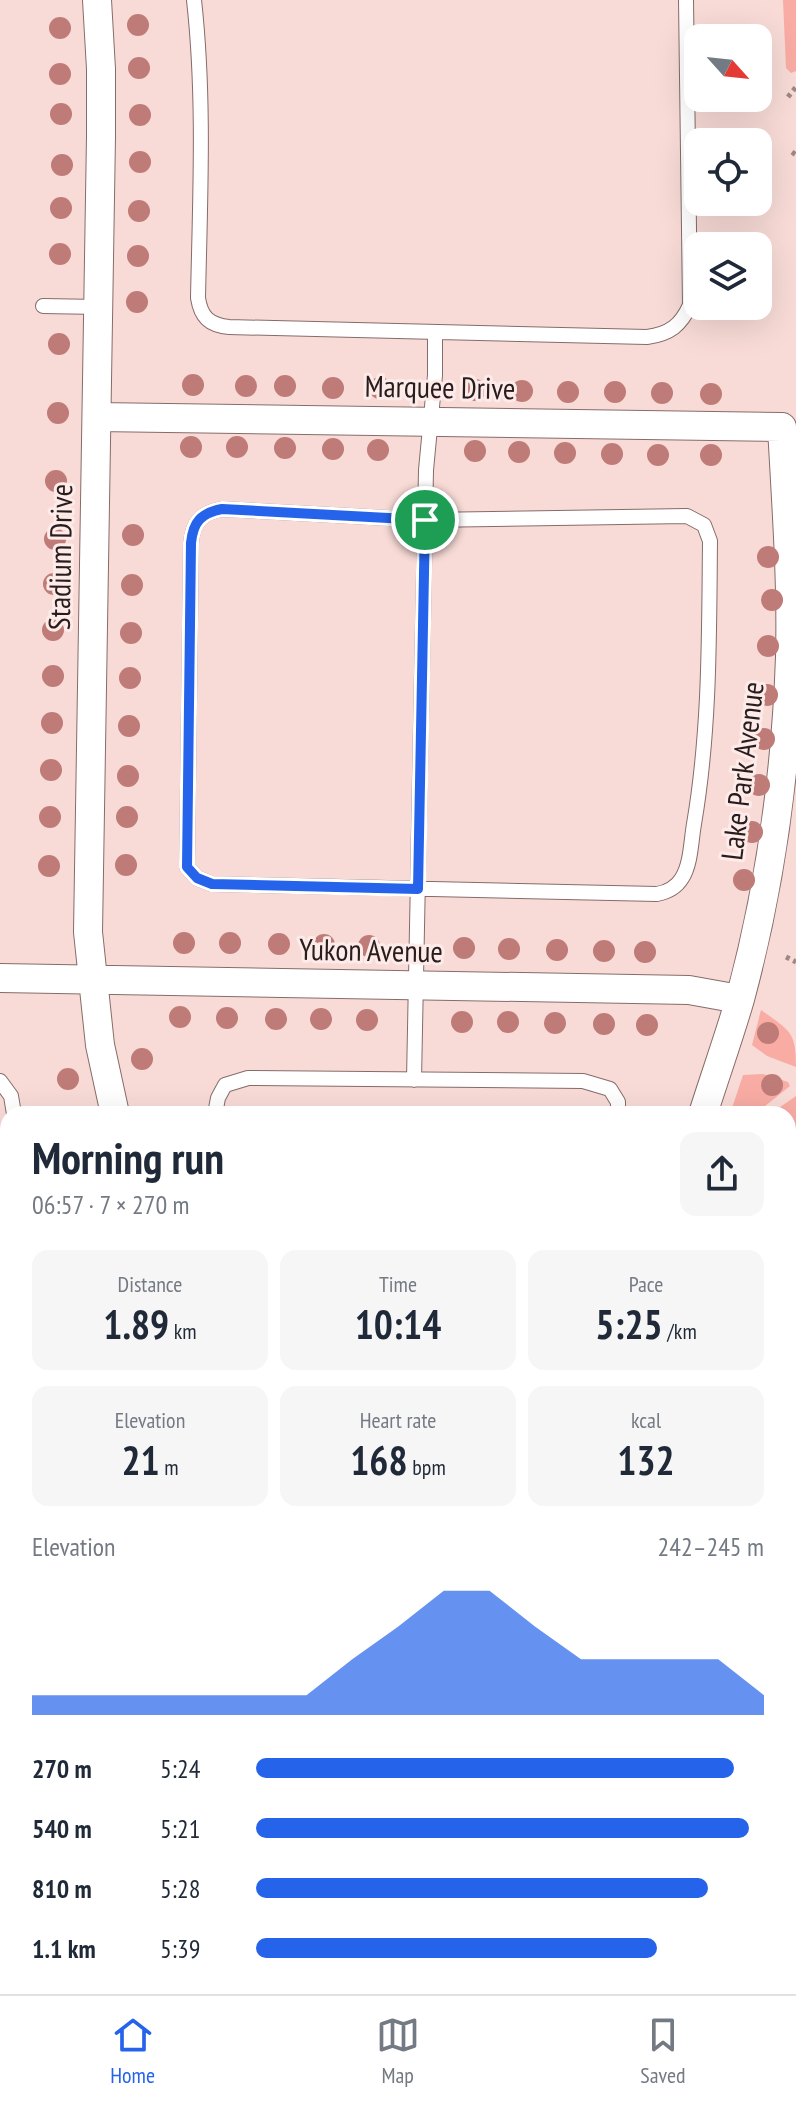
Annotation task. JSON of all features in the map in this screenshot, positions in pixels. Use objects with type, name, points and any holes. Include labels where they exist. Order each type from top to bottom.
[{"type":"street","name":"Stadium Drive","points":[[97,0],[101,69],[99,307],[88,932],[100,1045],[113,1106]]},
{"type":"street","name":"Marquee Drive","points":[[97,417],[782,427]]},
{"type":"street","name":"Lake Park Avenue","points":[[706,1106],[739,999],[775,823],[786,726],[789,613],[782,427]]},
{"type":"street","name":"Yukon Avenue","points":[[0,978],[689,990],[739,999]]},
{"type":"lane","points":[[194,0],[200,47],[198,298],[200,311],[207,320],[217,326],[229,327],[647,337],[662,335],[675,328],[690,305],[686,0]]},
{"type":"lane","points":[[43,306],[99,307]]},
{"type":"lane","points":[[414,1080],[425,520],[435,332]]},
{"type":"lane","points":[[222,509],[425,520],[687,516],[704,525],[710,541],[706,729],[686,871],[674,888],[657,894],[212,884],[191,874],[187,867],[190,570],[192,530],[198,519],[208,511],[222,509]]},
{"type":"lane","points":[[216,1106],[225,1085],[236,1080],[583,1081],[610,1089],[618,1106]]},
{"type":"lane","points":[[0,1081],[5,1084],[13,1106]]},
{"type":"path","points":[[788,97],[796,87]]},
{"type":"path","points":[[786,957],[796,962]]},
{"type":"shaded area","points":[[783,0],[796,0],[796,71],[791,73],[786,68]]},
{"type":"shaded area","points":[[761,1010],[779,1023],[793,1039],[796,1067],[767,1056],[752,1045]]},
{"type":"shaded area","points":[[763,1074],[788,1082],[790,1086],[765,1106],[733,1106],[743,1075]]},
{"type":"shaded area","points":[[796,1096],[796,1106],[782,1106]]},
{"type":"route","points":[[222,509],[425,520],[418,889],[212,884],[197,878],[187,867],[191,543],[192,530],[198,519],[208,511],[222,509]]}]
